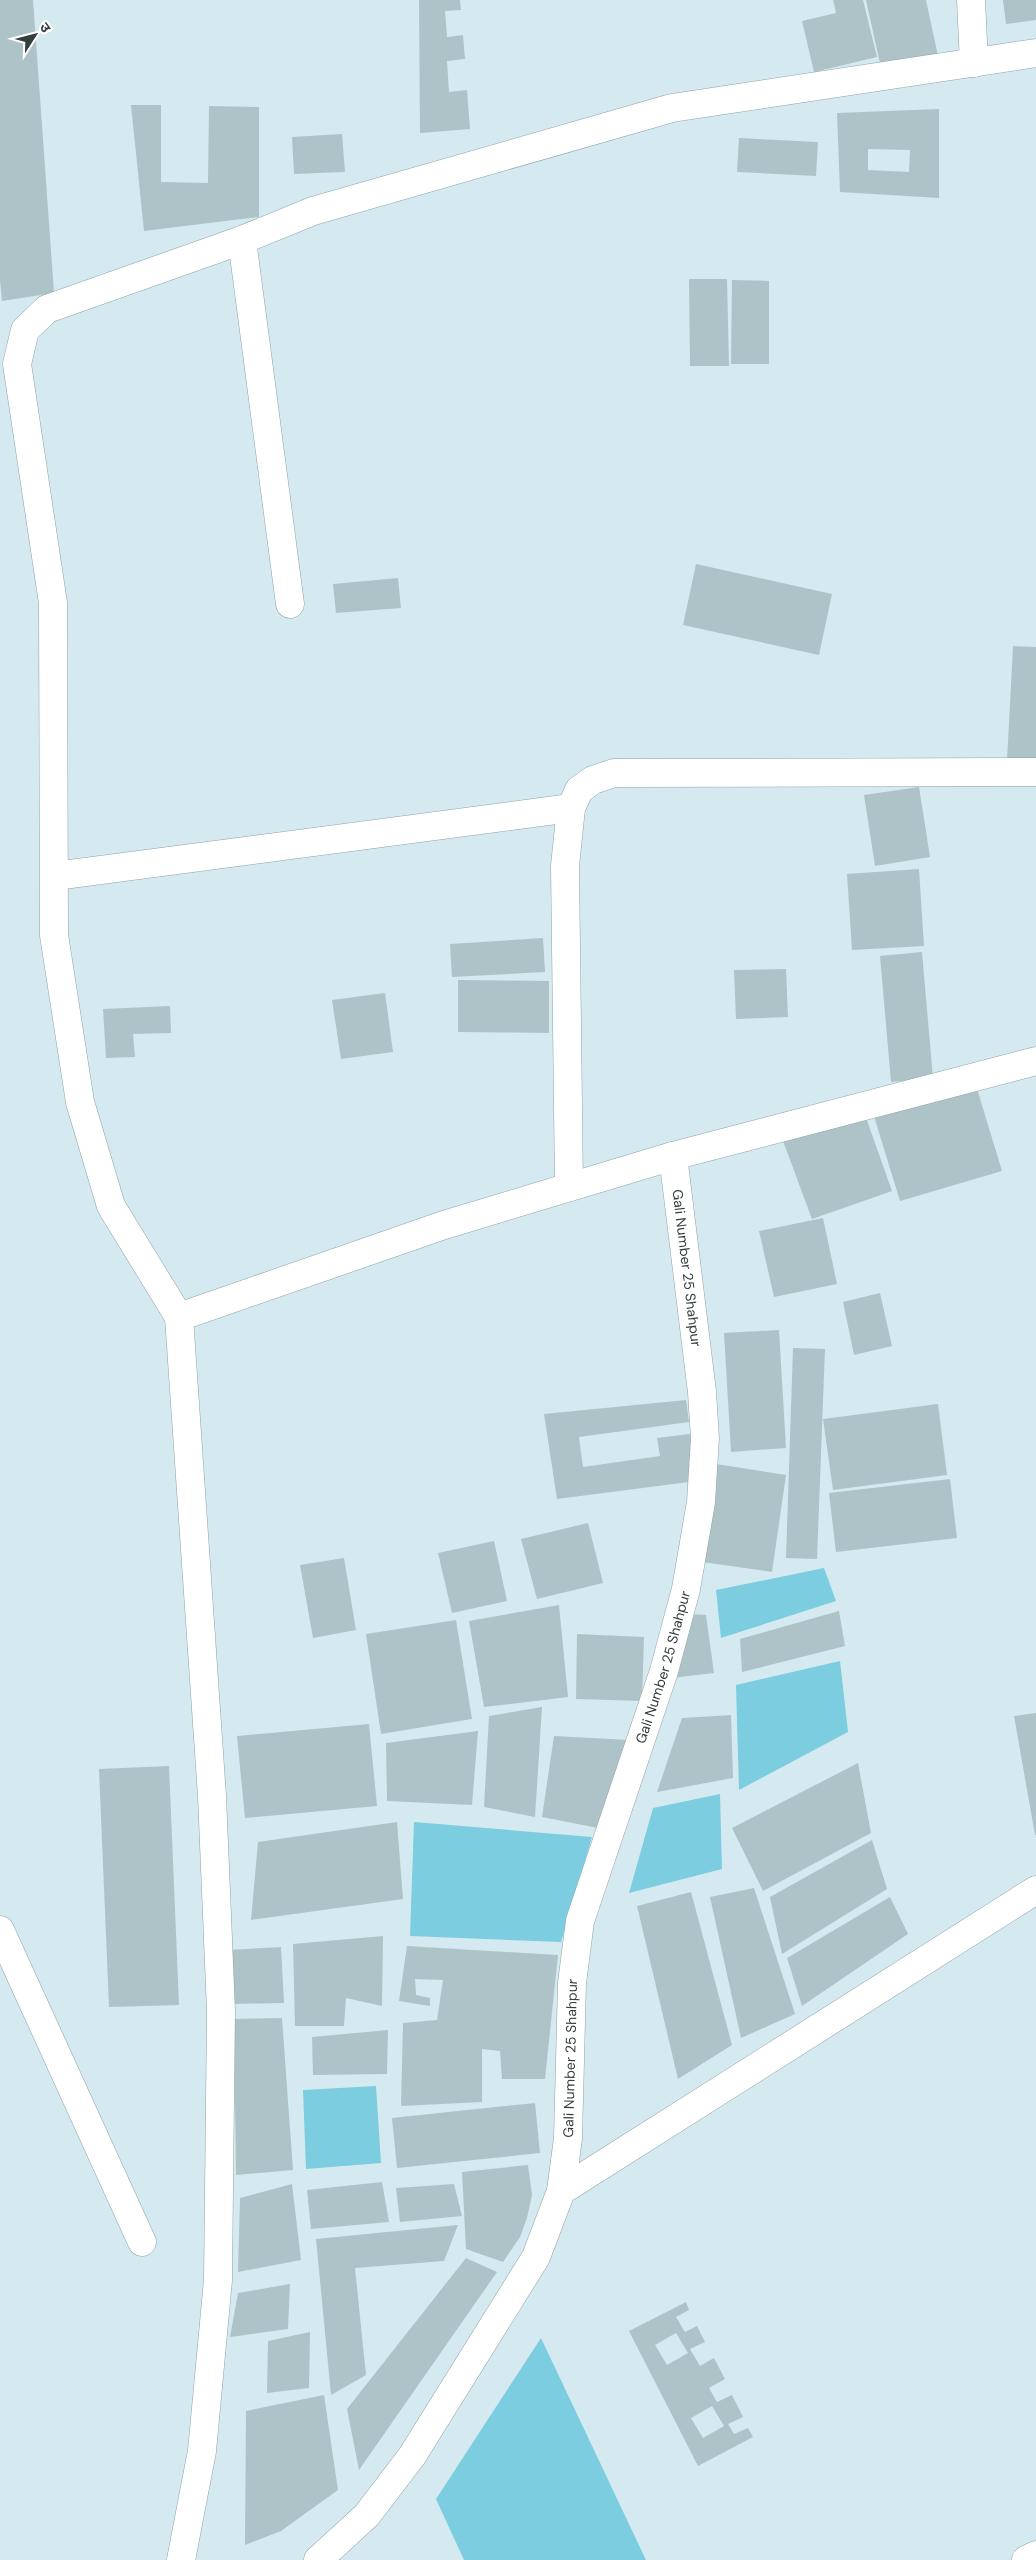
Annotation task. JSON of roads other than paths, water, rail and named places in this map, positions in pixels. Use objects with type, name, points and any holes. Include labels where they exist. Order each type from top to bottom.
[{"type":"street","points":[[971,0],[974,63]]},
{"type":"street","points":[[181,2560],[202,2451],[218,2280],[221,2011],[212,1796],[179,1316],[111,1206],[80,1102],[54,934],[53,603],[17,364],[25,330],[47,309],[242,240],[313,211],[672,108],[1036,53]]},
{"type":"street","points":[[242,240],[290,604]]},
{"type":"street","points":[[569,1187],[565,866],[570,808],[579,790],[593,780],[614,773],[1036,772]]},
{"type":"street","points":[[55,876],[570,808]]},
{"type":"street","points":[[179,1316],[444,1225],[673,1156],[1036,1061]]},
{"type":"street","name":"Gali Number 25 Shahpur","points":[[318,2560],[367,2516],[412,2456],[536,2257],[562,2180],[568,2138],[572,1983],[580,1921],[664,1671],[686,1589],[701,1502],[705,1438],[702,1392],[673,1156]]},
{"type":"street","points":[[562,2180],[1036,1890]]},
{"type":"street","points":[[0,1930],[142,2242]]},
{"type":"street","points":[[1026,2560],[1036,2555]]}]
